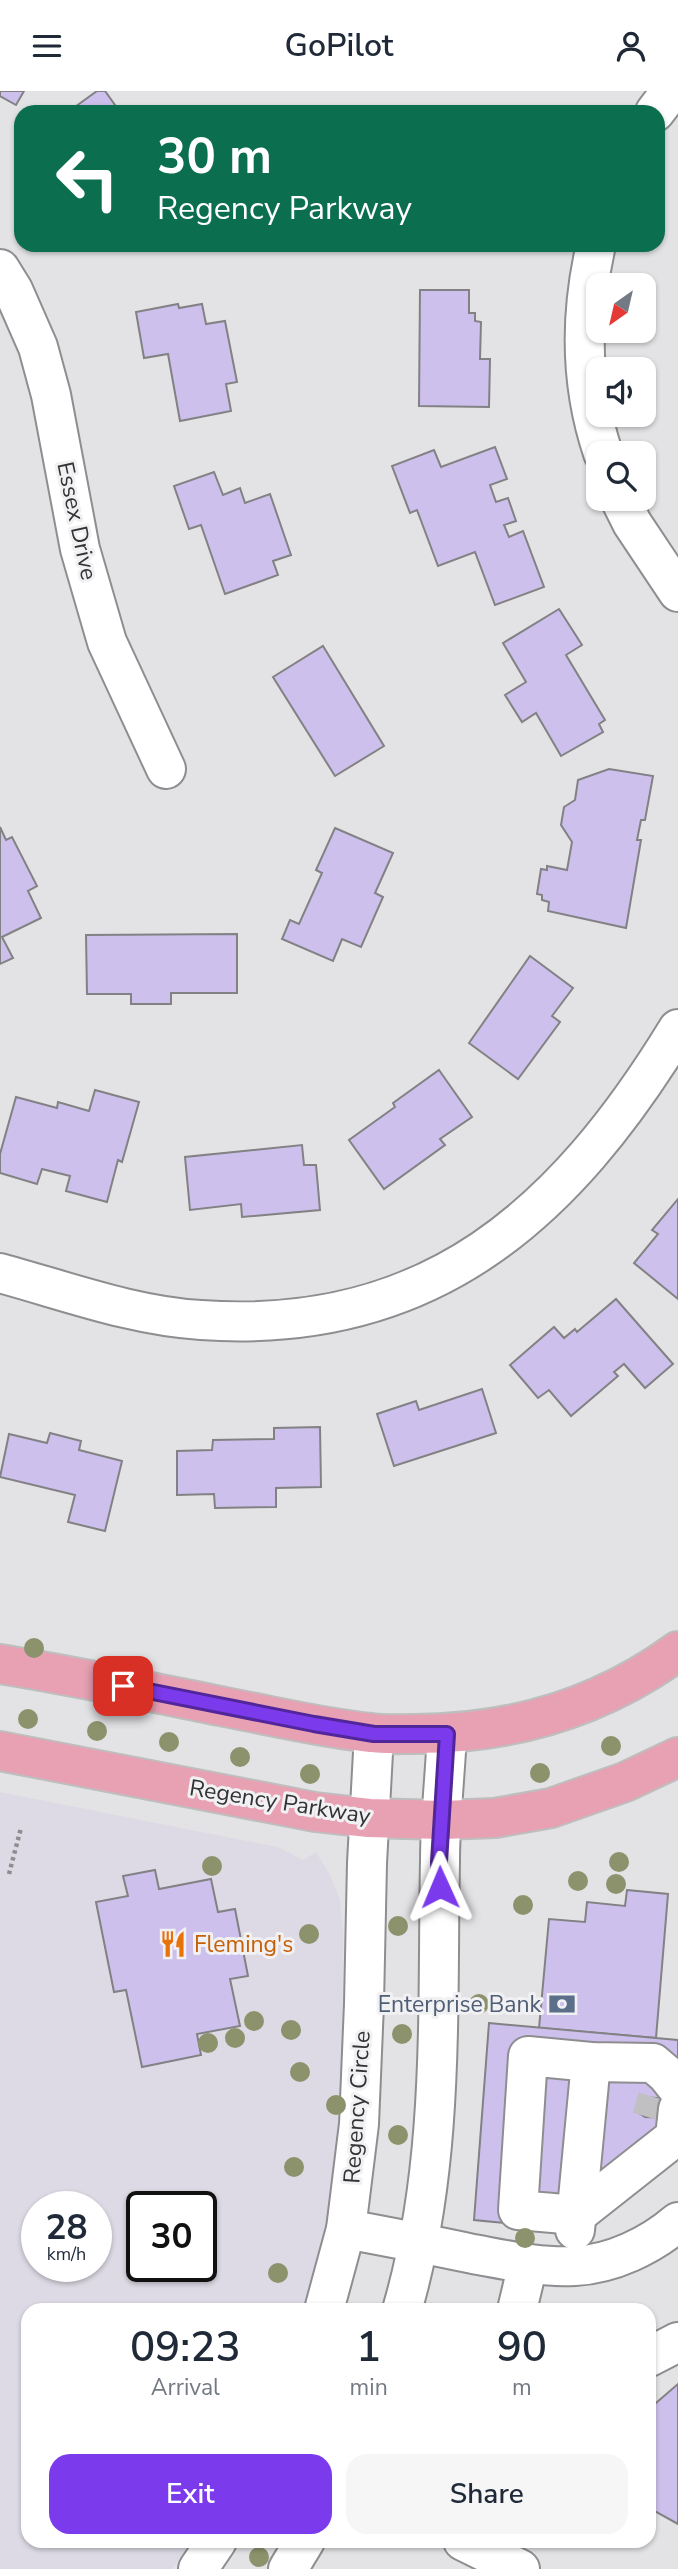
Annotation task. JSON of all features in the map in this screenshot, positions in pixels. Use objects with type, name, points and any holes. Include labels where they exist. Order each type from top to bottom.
[{"type":"main road","points":[[0,1664],[374,1734],[447,1734],[511,1726],[568,1710],[628,1684],[678,1651]]},
{"type":"main road","name":"Regency Parkway","points":[[0,1751],[315,1812],[369,1818],[442,1821],[495,1818],[551,1808],[625,1782],[678,1757]]},
{"type":"street","points":[[660,105],[671,91]]},
{"type":"street","points":[[594,252],[588,281],[584,331],[587,388],[600,441]]},
{"type":"street","name":"Essex Drive","points":[[0,269],[38,347],[51,395],[80,549],[107,642],[166,769]]},
{"type":"street","points":[[626,511],[678,592]]},
{"type":"street","points":[[0,1273],[135,1310],[200,1320],[261,1321],[323,1314],[389,1297],[440,1276],[472,1259],[505,1236],[567,1180],[617,1121],[678,1029]]},
{"type":"street","name":"Regency Circle","points":[[326,2303],[346,2229],[359,2124],[374,1734]]},
{"type":"street","points":[[404,2303],[428,2184],[437,2069],[442,1821],[447,1734]]},
{"type":"street","points":[[528,2056],[591,2062],[653,2063],[668,2090],[576,2215],[518,2210],[528,2056]]},
{"type":"street","points":[[575,2266],[576,2215],[591,2062]]},
{"type":"street","points":[[346,2229],[528,2264],[575,2266],[607,2260],[633,2250],[656,2239],[678,2222]]},
{"type":"street","points":[[519,2303],[528,2264]]},
{"type":"street","points":[[656,2353],[678,2342]]},
{"type":"street","points":[[198,2569],[212,2548]]},
{"type":"street","points":[[288,2569],[301,2548]]},
{"type":"street","points":[[462,2551],[520,2569]]},
{"type":"path","points":[[9,1874],[21,1828]]},
{"type":"shaded area","points":[[0,1792],[278,1847],[303,1860],[316,1852],[330,1875],[340,1900],[343,1933],[342,2102],[336,2177],[307,2303],[21,2303],[21,2548],[187,2548],[172,2569],[0,2569]]},
{"type":"building","points":[[0,91],[24,91],[16,105],[0,96]]},
{"type":"building","points":[[97,91],[105,91],[115,105],[78,105]]},
{"type":"building","points":[[420,290],[469,290],[469,313],[475,313],[475,321],[481,322],[480,359],[490,359],[489,407],[419,406]]},
{"type":"building","points":[[178,304],[179,308],[202,304],[206,324],[225,321],[237,382],[226,384],[231,411],[180,421],[168,354],[144,358],[136,312]]},
{"type":"building","points":[[495,447],[507,479],[490,485],[496,502],[508,498],[516,521],[504,525],[509,537],[523,531],[544,587],[495,605],[475,552],[438,566],[417,510],[410,513],[392,466],[434,450],[441,467]]},
{"type":"building","points":[[214,472],[223,495],[240,488],[245,503],[270,494],[291,555],[273,561],[278,575],[225,594],[201,525],[189,529],[174,486]]},
{"type":"building","points":[[559,609],[582,645],[566,655],[605,720],[599,724],[603,732],[561,756],[536,713],[522,722],[505,695],[526,682],[503,643]]},
{"type":"building","points":[[323,646],[384,746],[335,776],[273,677]]},
{"type":"building","points":[[609,769],[653,776],[645,820],[641,820],[637,840],[641,840],[626,928],[548,911],[549,902],[542,900],[542,895],[537,894],[541,869],[547,870],[547,866],[567,870],[572,842],[561,825],[564,807],[575,800],[578,780]]},
{"type":"building","points":[[0,827],[6,840],[12,837],[37,886],[28,891],[41,918],[2,937],[13,958],[0,964]]},
{"type":"building","points":[[335,828],[393,853],[375,893],[383,897],[361,947],[342,939],[333,961],[282,939],[290,920],[299,924],[322,873],[316,870]]},
{"type":"building","points":[[237,934],[237,993],[171,993],[171,1004],[131,1004],[131,994],[87,994],[86,935]]},
{"type":"building","points":[[530,956],[573,988],[552,1016],[560,1022],[518,1079],[469,1043]]},
{"type":"building","points":[[439,1070],[472,1117],[440,1139],[445,1145],[384,1189],[349,1140],[395,1107],[393,1103]]},
{"type":"building","points":[[95,1090],[139,1102],[122,1162],[118,1160],[107,1202],[66,1191],[70,1176],[42,1169],[37,1184],[0,1173],[0,1154],[16,1097],[57,1108],[58,1102],[89,1111]]},
{"type":"building","points":[[302,1145],[304,1165],[316,1165],[320,1210],[242,1217],[241,1204],[190,1210],[185,1157]]},
{"type":"building","points":[[678,1199],[678,1299],[634,1263],[658,1234],[652,1230]]},
{"type":"building","points":[[616,1299],[673,1364],[645,1388],[624,1364],[614,1372],[618,1376],[571,1416],[549,1390],[538,1398],[510,1365],[554,1327],[564,1338],[575,1329],[577,1332]]},
{"type":"building","points":[[482,1389],[496,1433],[394,1466],[377,1414],[416,1401],[419,1410]]},
{"type":"building","points":[[320,1427],[321,1487],[276,1488],[276,1507],[215,1508],[214,1494],[177,1495],[177,1451],[212,1450],[213,1440],[274,1439],[274,1428]]},
{"type":"building","points":[[50,1433],[81,1441],[79,1450],[122,1461],[105,1531],[68,1522],[75,1495],[0,1477],[9,1434],[47,1443]]},
{"type":"building","name":"Fleming's","points":[[155,1870],[159,1889],[211,1879],[218,1912],[235,1909],[248,1976],[230,1979],[240,2026],[197,2034],[201,2055],[142,2067],[126,1990],[114,1992],[96,1902],[128,1896],[123,1876]]},
{"type":"building","points":[[627,1890],[668,1894],[656,2038],[539,2028],[549,1919],[585,1922],[587,1902],[625,1906]]},
{"type":"building","points":[[489,2023],[678,2040],[678,2151],[575,2230],[474,2220]]},
{"type":"building","points":[[646,2097],[665,2099],[667,2118],[645,2117],[639,2113],[640,2101]]},
{"type":"building","points":[[678,2384],[678,2524],[656,2512],[656,2403]]},
{"type":"tunnel","points":[[651,2118],[657,2098]]},
{"type":"place","name":"Fleming's","points":[[173,1944]]},
{"type":"place","name":"Enterprise Bank","points":[[562,2004]]},
{"type":"route","points":[[123,1686],[374,1734],[447,1734],[439,1862],[440,1887]]}]
